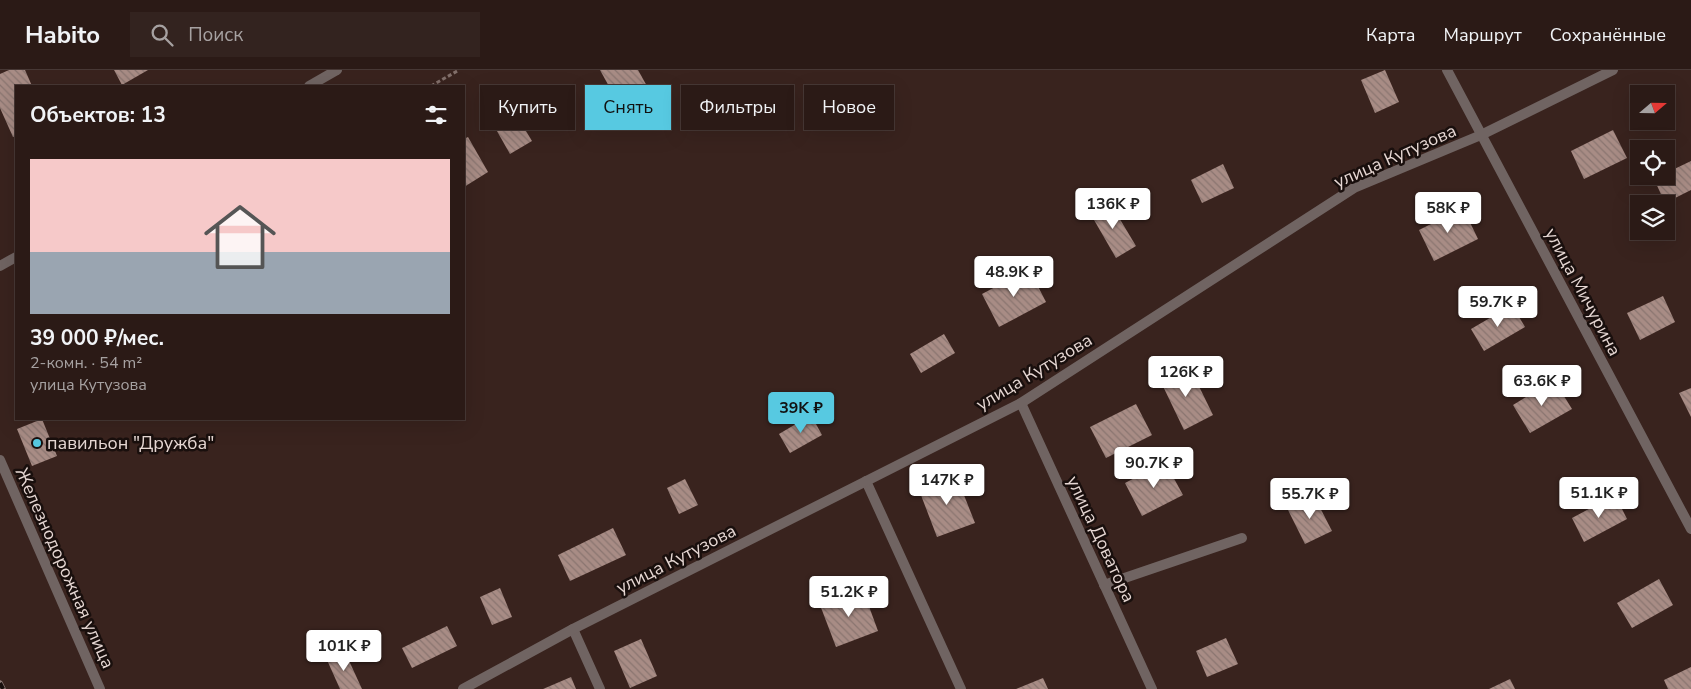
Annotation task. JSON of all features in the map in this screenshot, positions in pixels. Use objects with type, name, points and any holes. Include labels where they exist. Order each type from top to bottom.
[{"type":"street","points":[[311,85],[337,70]]},
{"type":"street","name":"улица Мичурина","points":[[1447,70],[1691,529]]},
{"type":"street","name":"улица Кутузова","points":[[464,689],[573,629],[1021,403],[1354,188],[1481,135],[1613,70]]},
{"type":"street","points":[[0,266],[15,258]]},
{"type":"street","name":"улица Доватора","points":[[1021,403],[1152,689]]},
{"type":"street","name":"Железнодорожная улица","points":[[0,460],[100,689]]},
{"type":"street","points":[[866,481],[961,689]]},
{"type":"street","points":[[1104,585],[1242,538]]},
{"type":"street","points":[[573,629],[600,689]]},
{"type":"path","points":[[433,85],[459,70]]},
{"type":"building","points":[[9,70],[25,70],[32,85],[15,85],[15,136],[13,137],[0,108],[0,74]]},
{"type":"building","points":[[114,70],[148,70],[122,85]]},
{"type":"building","points":[[600,70],[638,70],[646,85],[608,85]]},
{"type":"building","points":[[1385,70],[1399,102],[1375,113],[1361,80]]},
{"type":"building","points":[[496,130],[525,130],[532,141],[510,154]]},
{"type":"building","points":[[1613,130],[1627,158],[1584,179],[1571,151]]},
{"type":"building","points":[[468,137],[488,172],[465,186],[465,138]]},
{"type":"building","points":[[1691,161],[1691,190],[1675,198],[1675,195],[1661,195],[1657,185],[1675,185],[1675,169]]},
{"type":"building","points":[[1223,164],[1234,188],[1202,203],[1191,180]]},
{"type":"building","points":[[1109,201],[1136,246],[1116,258],[1090,213]]},
{"type":"building","points":[[1463,208],[1478,239],[1434,261],[1419,230]]},
{"type":"building","points":[[1029,269],[1046,302],[999,327],[982,294]]},
{"type":"building","points":[[1663,296],[1675,322],[1640,340],[1627,313]]},
{"type":"building","points":[[1512,305],[1525,327],[1484,351],[1471,329]]},
{"type":"building","points":[[944,334],[955,353],[921,373],[910,354]]},
{"type":"building","points":[[1189,366],[1213,415],[1184,430],[1160,380]]},
{"type":"building","points":[[1554,380],[1572,409],[1530,433],[1513,405]]},
{"type":"building","points":[[1691,388],[1691,417],[1679,393]]},
{"type":"building","points":[[1136,404],[1152,435],[1106,458],[1090,427]]},
{"type":"building","points":[[811,415],[822,435],[790,453],[779,434]]},
{"type":"building","name":"павильон \"Дружба\"","points":[[42,420],[57,456],[32,466],[17,429]]},
{"type":"building","points":[[1165,462],[1183,495],[1142,516],[1125,483]]},
{"type":"building","points":[[956,475],[975,523],[937,537],[919,490]]},
{"type":"building","points":[[685,479],[698,505],[679,514],[667,488]]},
{"type":"building","points":[[1615,495],[1627,519],[1584,542],[1572,518]]},
{"type":"building","points":[[1314,496],[1332,531],[1305,544],[1288,510]]},
{"type":"building","points":[[613,528],[626,555],[570,581],[558,555]]},
{"type":"building","points":[[1659,579],[1673,605],[1632,628],[1617,603]]},
{"type":"building","points":[[500,588],[512,617],[492,625],[480,597]]},
{"type":"building","points":[[863,590],[878,631],[836,647],[820,605]]},
{"type":"building","points":[[447,626],[457,646],[412,668],[402,648]]},
{"type":"building","points":[[1226,638],[1238,664],[1207,677],[1196,651]]},
{"type":"building","points":[[641,639],[657,676],[630,688],[614,651]]},
{"type":"building","points":[[345,652],[362,689],[340,689],[327,660]]},
{"type":"building","points":[[1691,667],[1691,689],[1668,689],[1664,680]]},
{"type":"building","points":[[571,677],[576,689],[543,689]]},
{"type":"building","points":[[1043,678],[1048,689],[1016,689]]},
{"type":"building","points":[[1510,679],[1515,689],[1489,689]]},
{"type":"railway","points":[[0,683],[3,689]]},
{"type":"place","name":"павильон \"Дружба\"","points":[[37,443]]}]
